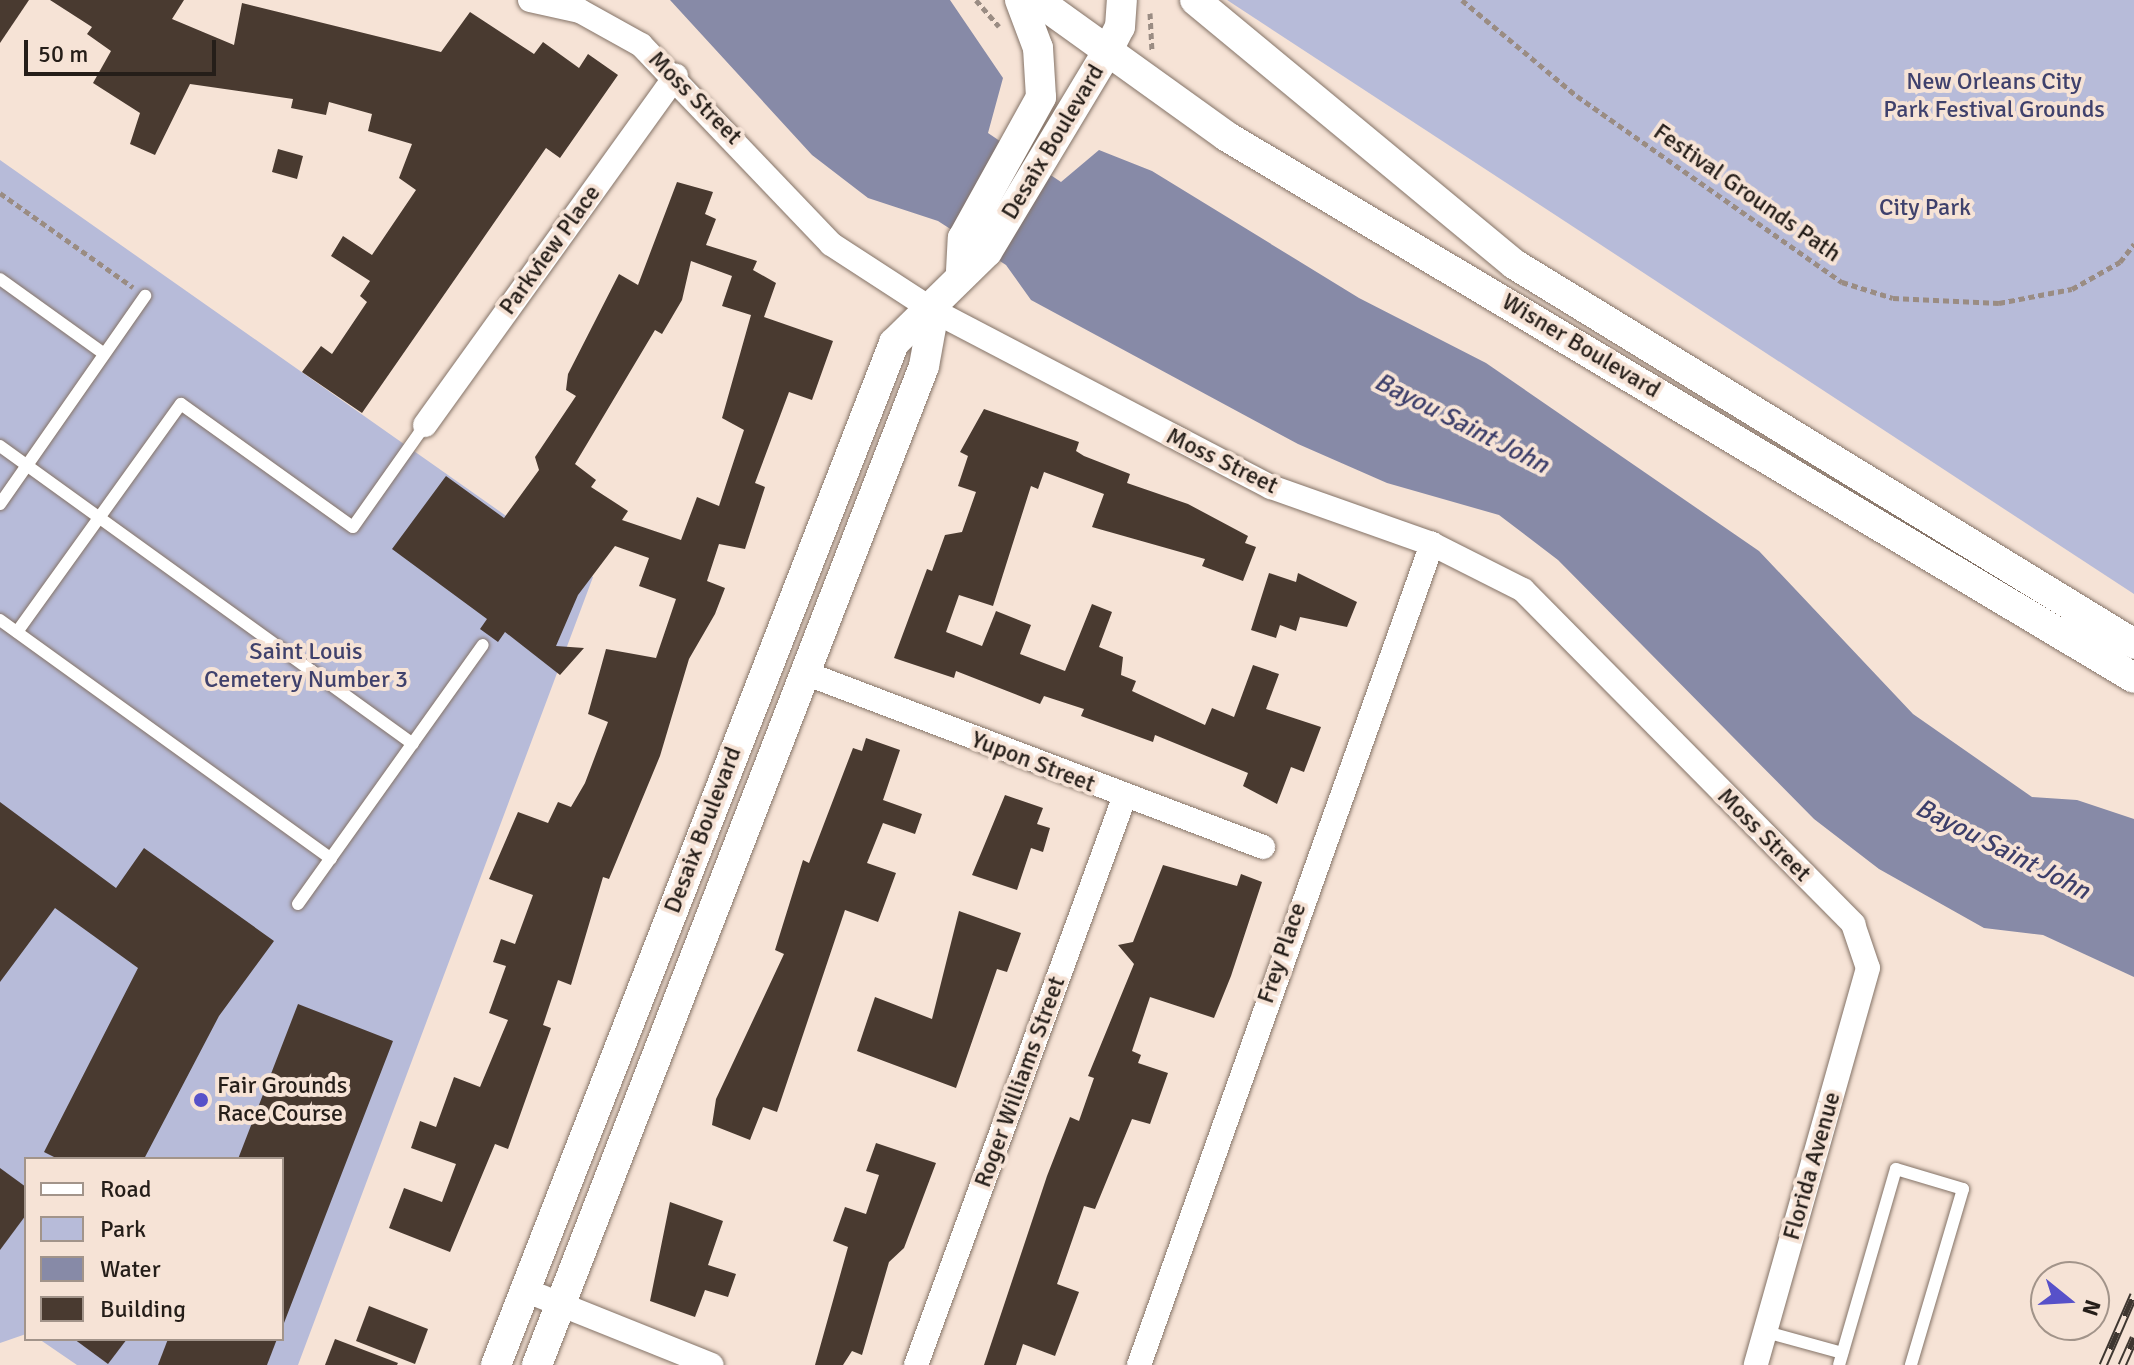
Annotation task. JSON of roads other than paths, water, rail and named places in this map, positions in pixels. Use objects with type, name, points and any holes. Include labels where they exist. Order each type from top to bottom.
[{"type":"street","name":"Moss Street","points":[[530,0],[614,28],[676,76],[831,244],[934,311],[1271,487],[1432,544],[1523,590],[1555,615],[1853,924],[1868,968]]},
{"type":"street","name":"Desaix Boulevard","points":[[1020,0],[1038,48],[1041,97],[1027,158]]},
{"type":"street","name":"Wisner Boulevard","points":[[1037,0],[1106,54],[1226,136],[2134,678]]},
{"type":"street","name":"Desaix Boulevard","points":[[496,1365],[894,343],[934,311],[1027,158],[1106,54],[1120,27],[1122,0]]},
{"type":"street","name":"Wisner Boulevard","points":[[1195,0],[1425,198],[1514,264],[2134,644]]},
{"type":"street","name":"Parkview Place","points":[[425,425],[676,76]]},
{"type":"street","name":"Desaix Boulevard","points":[[537,1365],[924,366],[934,311]]},
{"type":"street","name":"Frey Place","points":[[1139,1365],[1432,544]]},
{"type":"street","points":[[770,659],[805,673]]},
{"type":"street","name":"Yupon Street","points":[[805,673],[1124,798],[1263,847]]},
{"type":"street","name":"Roger Williams Street","points":[[916,1365],[1124,798]]},
{"type":"street","name":"Florida Avenue","points":[[1756,1365],[1868,968]]},
{"type":"street","points":[[525,1290],[712,1365]]},
{"type":"lane","points":[[0,279],[103,353]]},
{"type":"lane","points":[[0,504],[145,296]]},
{"type":"lane","points":[[17,632],[181,404],[353,527],[425,425]]},
{"type":"lane","points":[[0,446],[413,744]]},
{"type":"lane","points":[[0,620],[331,859]]},
{"type":"lane","points":[[298,904],[483,645]]},
{"type":"lane","points":[[1766,1332],[1840,1359],[1896,1169],[1963,1189],[1911,1365]]},
{"type":"water","name":"Bayou Saint John","points":[[670,0],[950,0],[1003,78],[988,133],[1061,182],[1099,150],[1152,171],[1359,298],[1486,363],[1759,551],[1913,714],[2032,797],[2077,800],[2134,819],[2134,977],[2043,935],[1984,928],[1879,869],[1814,819],[1558,560],[1499,515],[1387,483],[1298,444],[1031,300],[1006,265],[938,221],[868,198],[812,155]]},
{"type":"railway","points":[[2103,1365],[2134,1294]]},
{"type":"railway","points":[[2122,1365],[2134,1338]]},
{"type":"place","name":"Fair Grounds Race Course","points":[[201,1100]]},
{"type":"park label","name":"New Orleans City Park Festival Grounds","points":[[1994,96]]},
{"type":"park label","name":"City Park","points":[[1925,208]]},
{"type":"park label","name":"Saint Louis Cemetery Number 3","points":[[306,666]]}]
